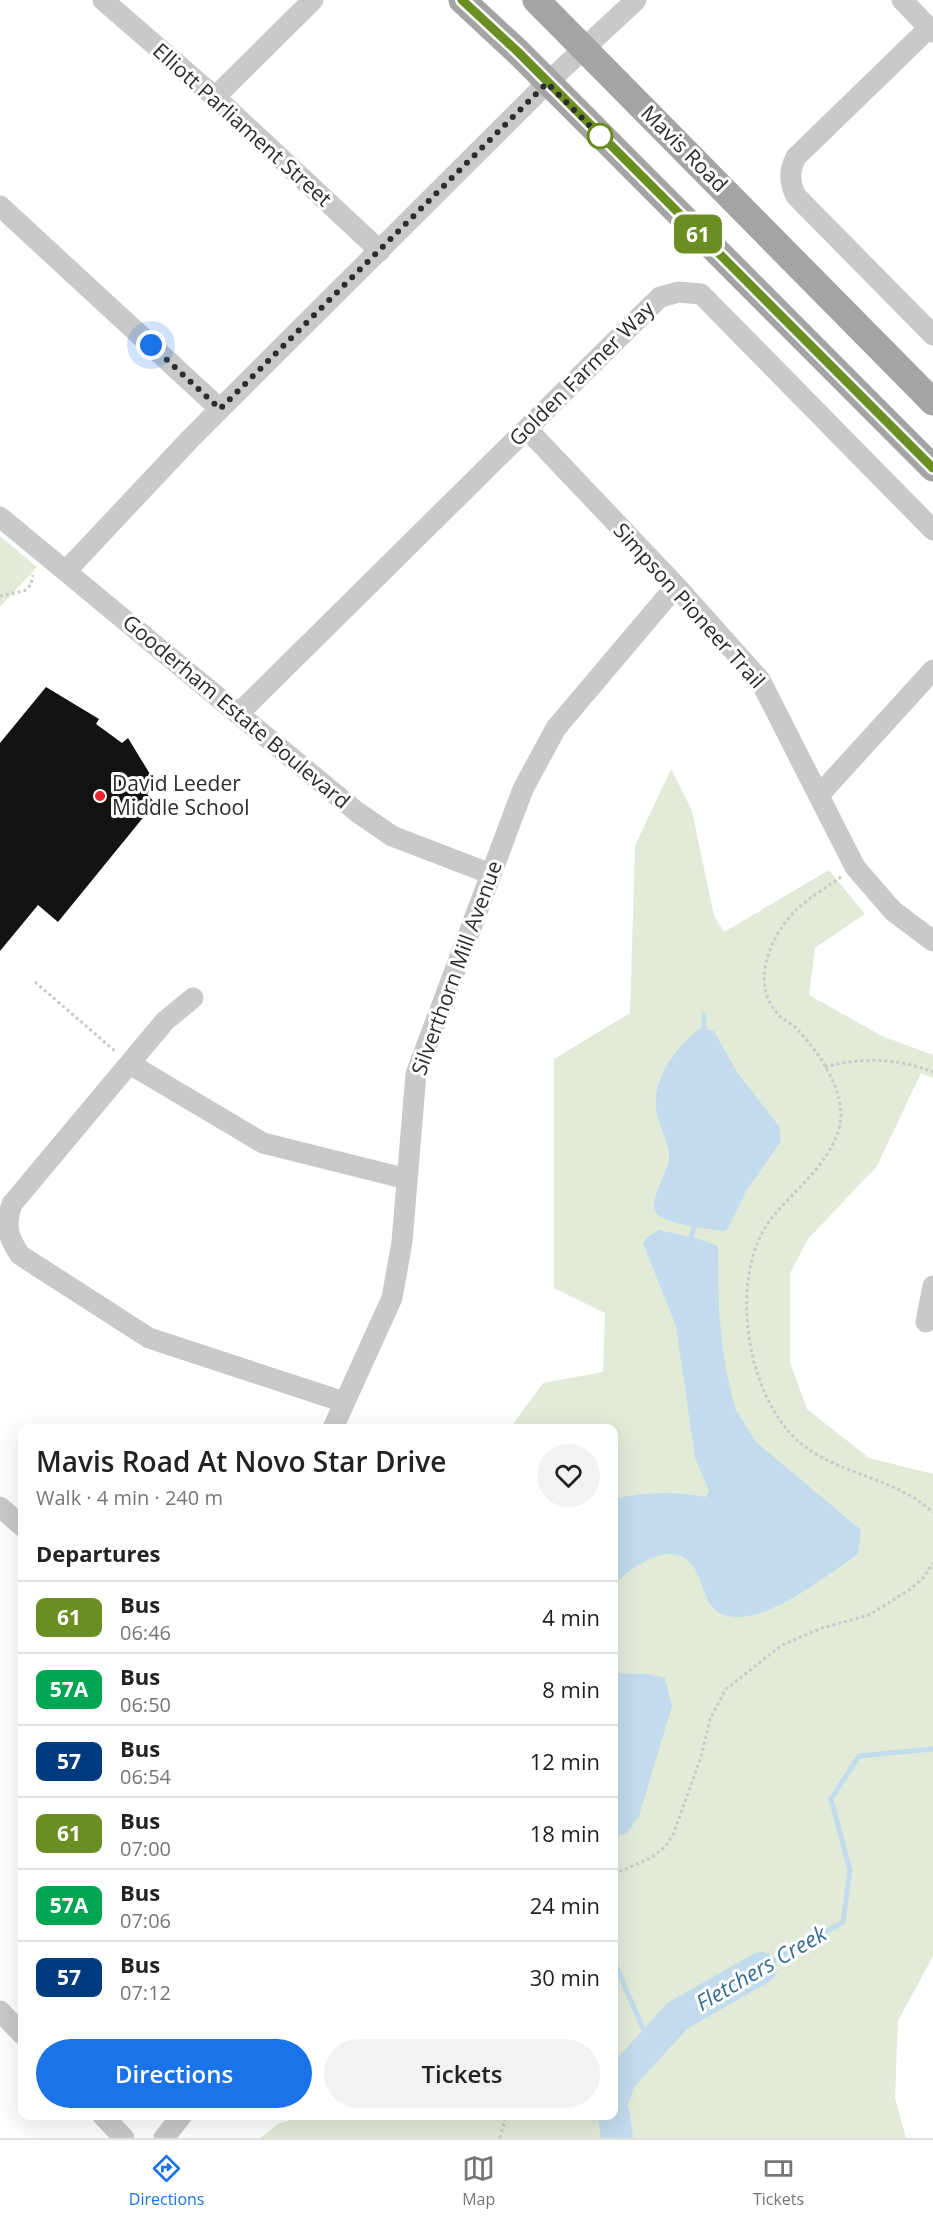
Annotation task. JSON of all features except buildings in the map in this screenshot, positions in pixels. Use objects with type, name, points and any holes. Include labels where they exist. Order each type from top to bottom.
[{"type":"main road","points":[[462,0],[933,468]]},
{"type":"main road","name":"Mavis Road","points":[[536,0],[933,402]]},
{"type":"street","name":"Elliott Parliament Street","points":[[103,0],[215,97],[380,251]]},
{"type":"street","points":[[215,97],[313,0]]},
{"type":"street","points":[[66,571],[144,485],[547,83],[636,0]]},
{"type":"street","points":[[902,0],[931,30],[796,158],[791,170],[791,183],[796,196],[933,335]]},
{"type":"street","points":[[0,206],[220,409]]},
{"type":"street","name":"Golden Farmer Way","points":[[239,713],[660,297],[679,292],[701,294],[933,530]]},
{"type":"street","name":"Simpson Pioneer Trail","points":[[527,429],[676,586],[760,680],[820,794],[855,867],[893,911],[933,941]]},
{"type":"street","name":"Gooderham Estate Boulevard","points":[[0,517],[357,812],[392,836],[491,874]]},
{"type":"street","name":"Silverthorn Mill Avenue","points":[[335,1424],[392,1298],[402,1242],[416,1074],[523,789],[556,728],[676,586]]},
{"type":"street","points":[[820,794],[933,670]]},
{"type":"street","points":[[193,998],[165,1022],[12,1204],[6,1222],[9,1240],[20,1255],[149,1338],[344,1402]]},
{"type":"street","points":[[130,1064],[263,1143],[407,1179]]},
{"type":"street","points":[[926,1322],[933,1286]]},
{"type":"street","points":[[0,1508],[18,1523]]},
{"type":"street","points":[[0,2011],[18,2030]]},
{"type":"street","points":[[107,2120],[124,2138]]},
{"type":"street","points":[[164,2138],[178,2120]]},
{"type":"path","points":[[0,596],[24,591],[32,585],[33,575]]},
{"type":"path","points":[[855,867],[796,910],[778,933],[766,961],[764,981],[766,996],[777,1014],[796,1028],[825,1067],[840,1094],[838,1134],[830,1150],[764,1227],[753,1257],[747,1292],[747,1324],[753,1361],[775,1413],[797,1440],[819,1456],[849,1472],[908,1494],[933,1512]]},
{"type":"path","points":[[34,982],[130,1064]]},
{"type":"path","points":[[825,1067],[851,1060],[885,1061],[913,1064],[933,1072]]},
{"type":"path","points":[[618,1872],[651,1858],[665,1847],[673,1834],[701,1757],[710,1719],[726,1689],[782,1645],[822,1628],[869,1615],[909,1590],[924,1577],[933,1563]]},
{"type":"path","points":[[500,2138],[505,2120]]},
{"type":"green space","points":[[0,536],[37,567],[0,607]]},
{"type":"green space","points":[[671,769],[692,811],[714,916],[724,932],[829,870],[865,914],[815,948],[809,995],[882,1036],[933,1055],[933,1078],[921,1073],[877,1166],[808,1239],[790,1273],[790,1362],[807,1409],[869,1458],[933,1474],[933,1956],[898,2021],[895,2098],[906,2138],[260,2138],[278,2124],[291,2120],[618,2120],[618,1424],[513,1424],[543,1383],[603,1372],[605,1313],[554,1288],[554,1059],[630,1013],[635,846]]},
{"type":"water","points":[[700,1028],[714,1031],[737,1072],[779,1126],[781,1141],[745,1193],[727,1230],[723,1231],[675,1223],[659,1216],[654,1206],[669,1159],[656,1106],[660,1080],[681,1046]]},
{"type":"water","points":[[659,1230],[700,1239],[718,1246],[719,1313],[725,1365],[735,1408],[756,1442],[861,1530],[858,1554],[796,1596],[760,1613],[743,1617],[728,1616],[714,1609],[709,1603],[693,1566],[684,1558],[674,1554],[652,1558],[618,1581],[618,1498],[660,1493],[706,1497],[709,1491],[695,1458],[676,1326],[643,1243],[647,1237]]},
{"type":"water","points":[[618,1673],[647,1674],[665,1678],[672,1706],[639,1816],[628,1832],[618,1836]]},
{"type":"waterway","points":[[704,1015],[704,1034]]},
{"type":"waterway","points":[[690,1241],[696,1221]]},
{"type":"waterway","name":"Fletchers Creek","points":[[761,1968],[843,1922],[850,1870],[831,1799],[859,1756],[933,1749]]},
{"type":"waterway","name":"Fletchers Creek","points":[[618,2085],[620,2079],[677,2016],[761,1968]]},
{"type":"waterway","points":[[618,1970],[650,2045]]},
{"type":"waterway","name":"Fletchers Creek","points":[[615,2120],[617,2138]]},
{"type":"bus line","name":"61","points":[[462,0],[518,52],[933,468]]},
{"type":"place","name":"David Leeder Middle School","points":[[100,796]]},
{"type":"route","points":[[151,345],[220,409],[547,83],[600,136]]}]
